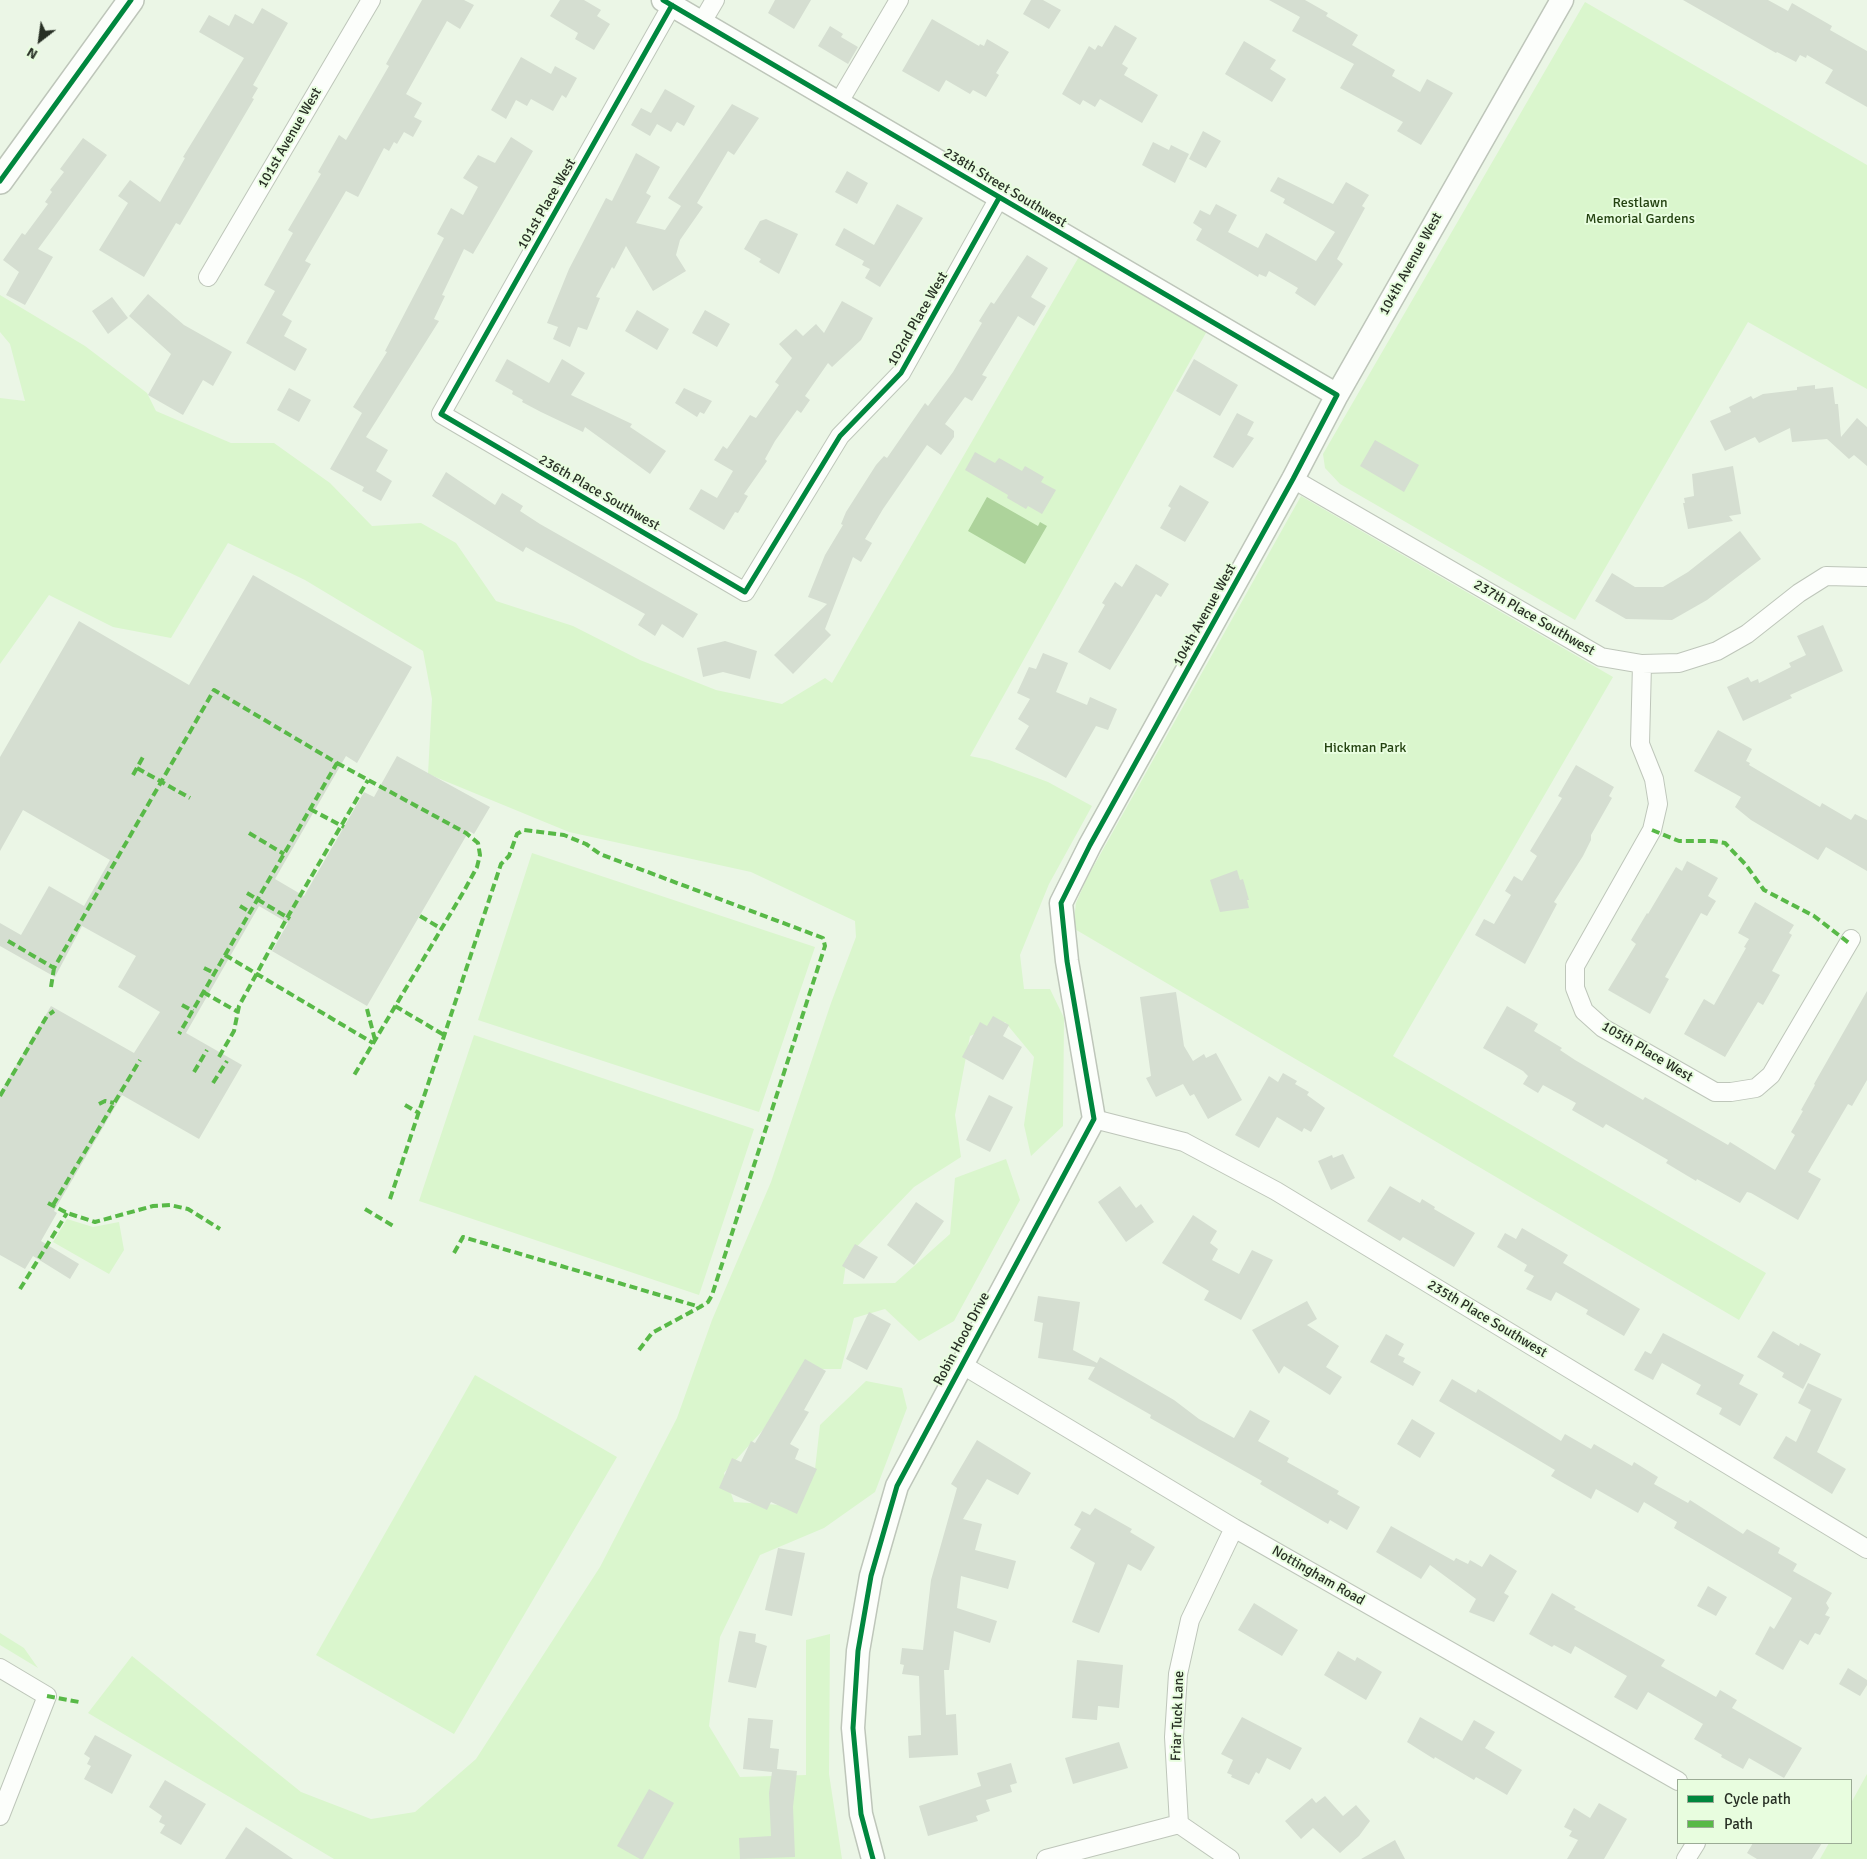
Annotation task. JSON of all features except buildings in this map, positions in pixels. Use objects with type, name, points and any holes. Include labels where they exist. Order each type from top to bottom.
[{"type":"main road","points":[[0,181],[131,0]]},
{"type":"street","name":"101st Avenue West","points":[[208,277],[371,0]]},
{"type":"street","points":[[702,22],[715,0]]},
{"type":"street","points":[[839,102],[899,0]]},
{"type":"street","name":"104th Avenue West","points":[[1094,1119],[1067,961],[1061,903],[1090,845],[1293,479],[1337,395],[1562,0]]},
{"type":"street","name":"238th Street Southwest","points":[[668,3],[1337,395]]},
{"type":"street","name":"101st Place West","points":[[441,414],[668,3]]},
{"type":"street","name":"102nd Place West","points":[[745,592],[840,436],[901,372],[999,198]]},
{"type":"street","name":"236th Place Southwest","points":[[441,414],[745,592]]},
{"type":"street","name":"237th Place Southwest","points":[[1293,479],[1601,657],[1642,664],[1679,663],[1716,651],[1747,634],[1800,593],[1826,576],[1867,577]]},
{"type":"street","name":"105th Place West","points":[[1642,664],[1640,744],[1654,779],[1658,804],[1652,830],[1575,966],[1574,988],[1584,1011],[1603,1028],[1714,1092],[1731,1092],[1756,1088],[1771,1075],[1851,939]]},
{"type":"street","name":"Robin Hood Drive","points":[[873,1859],[861,1814],[853,1728],[858,1651],[870,1576],[897,1486],[1094,1119]]},
{"type":"street","name":"235th Place Southwest","points":[[1094,1119],[1184,1142],[1276,1191],[1867,1549]]},
{"type":"street","name":"Nottingham Road","points":[[961,1364],[1234,1528],[1677,1780]]},
{"type":"street","name":"Friar Tuck Lane","points":[[1179,1824],[1174,1737],[1178,1674],[1190,1620],[1234,1528]]},
{"type":"street","points":[[0,1668],[47,1696],[0,1816]]},
{"type":"street","points":[[1046,1859],[1179,1824],[1230,1859]]},
{"type":"street","points":[[1686,1859],[1695,1844]]},
{"type":"green space","name":"Restlawn Memorial Gardens","points":[[1585,2],[1867,165],[1867,389],[1748,322],[1575,620],[1340,484],[1325,468],[1323,454]]},
{"type":"green space","points":[[1084,248],[1212,322],[970,756],[989,760],[1048,782],[1092,806],[1049,884],[1020,955],[1024,989],[1050,989],[1064,1018],[1063,1126],[1031,1156],[1024,1125],[1034,1057],[1005,1022],[970,1036],[955,1115],[961,1157],[914,1187],[847,1257],[843,1284],[895,1283],[950,1234],[955,1178],[1006,1159],[1020,1200],[954,1321],[919,1341],[885,1309],[854,1318],[841,1369],[803,1369],[772,1420],[724,1473],[734,1502],[781,1505],[815,1469],[820,1425],[866,1381],[902,1388],[907,1408],[875,1492],[824,1528],[760,1555],[720,1637],[709,1726],[740,1777],[806,1775],[806,1640],[830,1634],[829,1774],[842,1859],[334,1859],[88,1713],[132,1656],[301,1792],[371,1819],[415,1812],[476,1759],[600,1567],[677,1418],[712,1320],[771,1182],[831,1003],[856,937],[855,921],[751,872],[569,832],[428,774],[432,699],[423,651],[305,580],[228,543],[171,638],[113,627],[49,595],[0,664],[0,398],[25,401],[10,344],[0,332],[0,295],[85,346],[147,393],[156,411],[231,443],[274,443],[330,483],[372,526],[421,523],[456,543],[496,601],[573,626],[640,660],[716,690],[782,704],[825,678],[832,683]]},
{"type":"green space","name":"Hickman Park","points":[[1301,496],[1613,677],[1393,1056],[1766,1273],[1739,1320],[1073,928],[1076,903],[1087,878]]},
{"type":"green space","points":[[532,853],[815,947],[759,1112],[478,1020]]},
{"type":"green space","points":[[474,1035],[754,1129],[699,1295],[419,1201]]},
{"type":"green space","points":[[67,1219],[93,1227],[119,1222],[124,1250],[109,1274],[53,1242]]},
{"type":"green space","points":[[475,1375],[617,1457],[454,1734],[316,1655]]},
{"type":"green space","points":[[0,1633],[24,1648],[38,1668],[0,1645]]},
{"type":"green space","points":[[1867,1774],[1867,1859],[1820,1859],[1828,1844],[1852,1844],[1852,1801]]},
{"type":"shaded area","points":[[987,497],[1038,526],[1040,522],[1047,526],[1025,564],[968,531]]},
{"type":"marked path","points":[[8,941],[54,968],[214,690],[337,763],[179,1034]]},
{"type":"marked path","points":[[133,775],[143,757]]},
{"type":"marked path","points":[[337,763],[466,833],[478,843],[480,855],[477,867],[464,891],[353,1077]]},
{"type":"marked path","points":[[137,768],[190,798]]},
{"type":"marked path","points":[[219,1057],[234,1031],[239,1006],[287,918],[368,780]]},
{"type":"marked path","points":[[310,809],[344,827]]},
{"type":"marked path","points":[[390,1199],[501,864],[509,856],[517,834],[524,830],[564,835],[586,844],[600,854],[823,938],[825,946],[712,1295],[708,1302],[652,1333],[639,1350]]},
{"type":"marked path","points":[[1652,830],[1679,841],[1725,843],[1746,865],[1764,890],[1814,916],[1849,943]]},
{"type":"marked path","points":[[249,833],[284,854]]},
{"type":"marked path","points":[[247,893],[290,919]]},
{"type":"marked path","points":[[240,906],[250,912]]},
{"type":"marked path","points":[[420,916],[442,929]]},
{"type":"marked path","points":[[225,955],[373,1043]]},
{"type":"marked path","points":[[51,987],[54,968]]},
{"type":"marked path","points":[[204,968],[214,973]]},
{"type":"marked path","points":[[203,992],[238,1012]]},
{"type":"marked path","points":[[182,1005],[193,1011]]},
{"type":"marked path","points":[[395,1006],[444,1035]]},
{"type":"marked path","points":[[367,1009],[375,1040]]},
{"type":"marked path","points":[[0,1096],[47,1016],[54,1011]]},
{"type":"marked path","points":[[194,1072],[207,1050]]},
{"type":"marked path","points":[[53,1205],[140,1060]]},
{"type":"marked path","points":[[213,1083],[227,1061]]},
{"type":"marked path","points":[[99,1104],[105,1101],[114,1103]]},
{"type":"marked path","points":[[405,1105],[419,1113]]},
{"type":"marked path","points":[[48,1203],[67,1213],[95,1222],[153,1206],[170,1205],[188,1209],[220,1229]]},
{"type":"marked path","points":[[365,1209],[395,1227]]},
{"type":"marked path","points":[[20,1289],[67,1213]]},
{"type":"marked path","points":[[454,1253],[463,1237],[700,1307]]},
{"type":"marked path","points":[[47,1696],[79,1702]]},
{"type":"cycle path","points":[[0,181],[131,0]]},
{"type":"cycle path","points":[[663,0],[1337,395],[1293,479],[1090,845],[1061,903],[1067,961],[1094,1119],[897,1486],[871,1576],[858,1651],[853,1728],[861,1814],[873,1859]]},
{"type":"cycle path","points":[[672,5],[441,414],[745,592],[840,436],[901,373],[999,198]]}]
